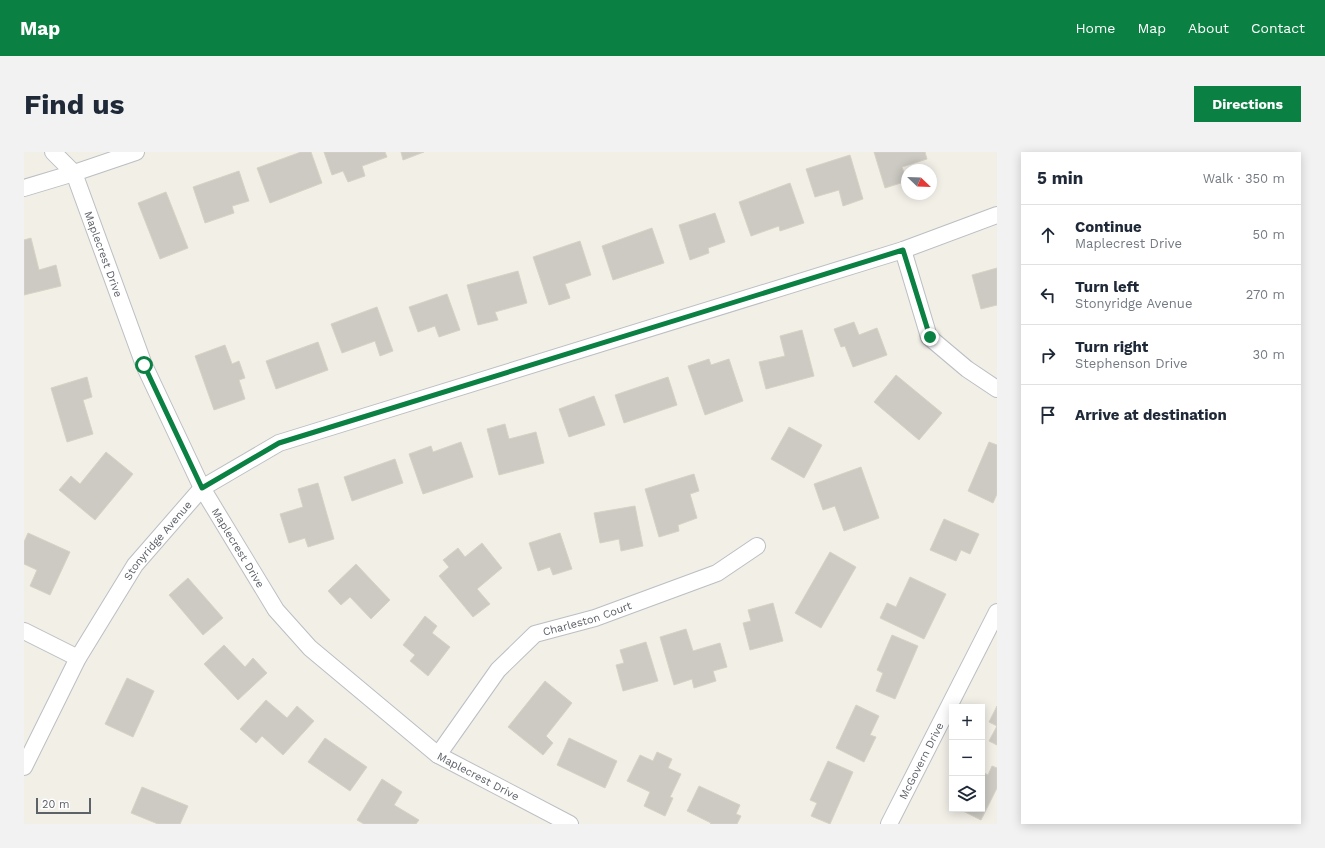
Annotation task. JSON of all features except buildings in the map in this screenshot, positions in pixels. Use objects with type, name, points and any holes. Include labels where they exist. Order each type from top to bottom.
[{"type":"street","name":"Maplecrest Drive","points":[[54,152],[74,173],[144,365],[202,488],[276,610],[310,648],[438,755],[570,824]]},
{"type":"street","points":[[24,188],[136,152]]},
{"type":"street","name":"Stonyridge Avenue","points":[[24,767],[78,658],[135,565],[202,488],[279,443],[903,250],[997,215]]},
{"type":"street","points":[[903,250],[930,337],[967,369],[997,389]]},
{"type":"street","name":"Charleston Court","points":[[438,755],[498,670],[535,634],[595,618],[717,573],[757,546]]},
{"type":"street","name":"McGovern Drive","points":[[889,824],[997,612]]},
{"type":"street","points":[[24,632],[78,658]]},
{"type":"route","points":[[144,365],[202,488],[279,443],[903,250],[930,337]]}]
